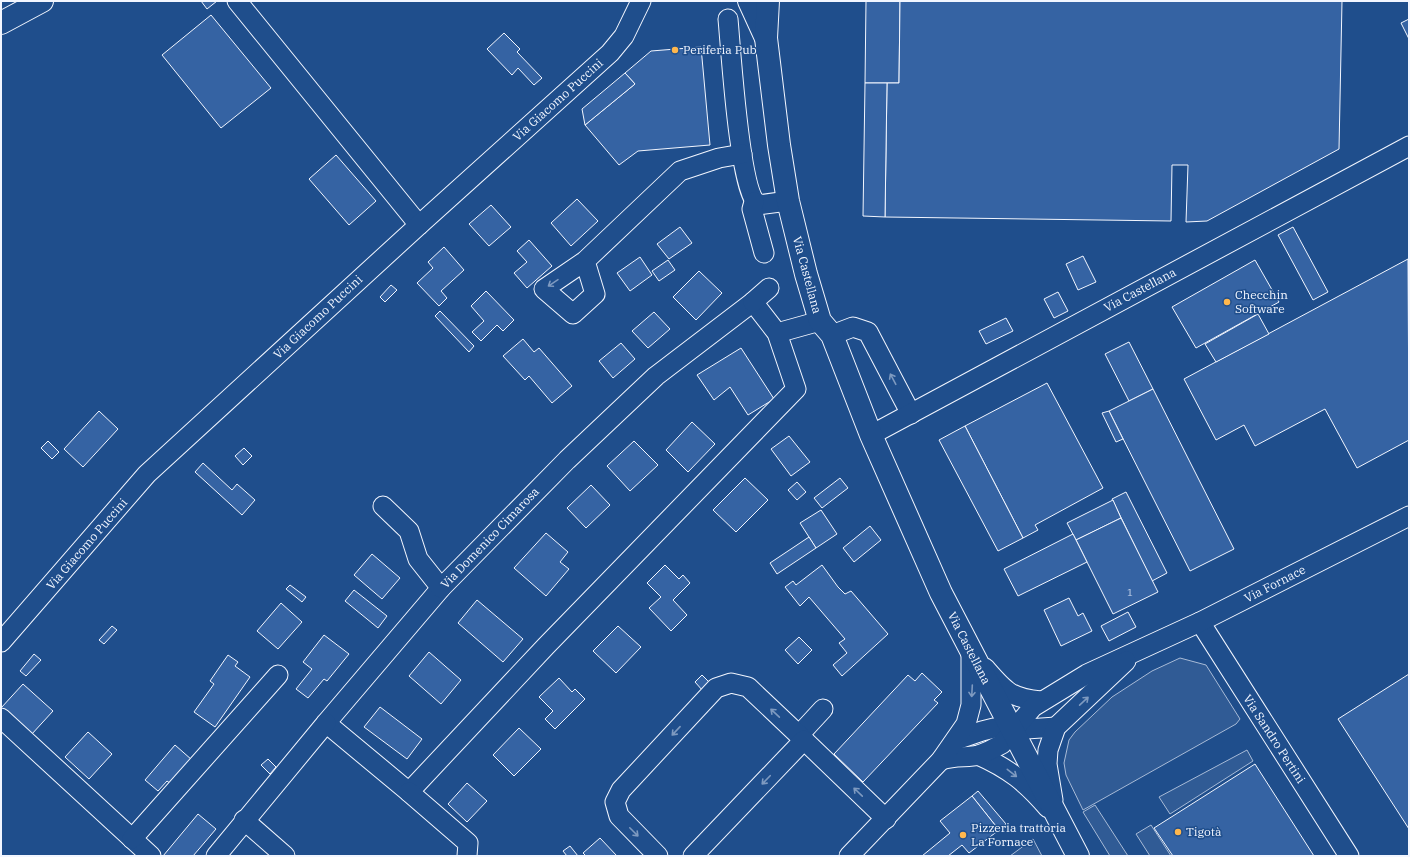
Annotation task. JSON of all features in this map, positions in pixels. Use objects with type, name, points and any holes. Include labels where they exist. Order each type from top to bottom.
[{"type":"street","points":[[1,23],[42,1]]},
{"type":"street","points":[[237,1],[419,225]]},
{"type":"street","name":"Via Giacomo Puccini","points":[[1,642],[147,474],[419,225],[610,53],[624,36],[641,1]]},
{"type":"street","name":"Via Castellana","points":[[749,1],[766,38]]},
{"type":"street","name":"Via Castellana","points":[[768,1],[766,38],[788,201],[806,274],[826,328],[871,435],[938,586],[1078,856]]},
{"type":"street","points":[[728,19],[742,154],[750,191],[754,202],[752,209],[764,253]]},
{"type":"street","name":"Via Castellana","points":[[871,435],[1409,146]]},
{"type":"street","points":[[585,261],[680,171],[719,158],[742,154]]},
{"type":"street","points":[[754,202],[758,205],[788,201]]},
{"type":"street","name":"Via Domenico Cimarosa","points":[[326,723],[441,588],[566,460],[656,376],[753,302],[769,288]]},
{"type":"street","points":[[409,792],[546,646],[796,389],[777,333],[753,302]]},
{"type":"street","points":[[777,333],[853,327],[868,332],[911,414]]},
{"type":"street","points":[[383,506],[409,531],[418,559],[441,588]]},
{"type":"street","name":"Via Fornace","points":[[978,755],[1002,744],[1033,707],[1041,701],[1087,674],[1200,622],[1409,516]]},
{"type":"street","name":"Via Sandro Pertini","points":[[1200,622],[1349,856]]},
{"type":"street","name":"Via Fornace","points":[[1060,822],[1050,791],[1047,764],[1048,750],[1056,727],[1139,650]]},
{"type":"street","points":[[971,652],[1006,691],[1016,697],[1041,701]]},
{"type":"street","points":[[849,856],[941,760],[966,724],[971,705],[971,652]]},
{"type":"street","points":[[132,839],[278,675]]},
{"type":"street","points":[[658,856],[618,816],[615,802],[621,790],[716,688],[731,683],[748,687],[886,818]]},
{"type":"street","points":[[693,856],[801,737],[823,709]]},
{"type":"street","points":[[1,718],[151,856]]},
{"type":"street","points":[[216,856],[244,820],[326,723],[468,843],[467,856]]},
{"type":"street","points":[[956,740],[988,729],[1013,730],[1056,727]]},
{"type":"street","points":[[941,760],[953,756],[978,755],[1010,771],[1036,794],[1060,822]]},
{"type":"street","points":[[244,820],[285,856]]},
{"type":"shaded area","points":[[1180,658],[1206,665],[1240,719],[1236,724],[1083,810],[1066,775],[1064,763],[1069,740],[1075,732],[1112,697],[1152,671]]},
{"type":"shaded area","points":[[1247,750],[1253,761],[1170,814],[1159,797]]},
{"type":"shaded area","points":[[1095,805],[1128,856],[1110,856],[1083,812]]},
{"type":"shaded area","points":[[1151,825],[1171,856],[1150,856],[1136,834]]},
{"type":"shaded area","points":[[1033,839],[1042,856],[1010,856]]},
{"type":"building","points":[[201,1],[217,1],[207,9]]},
{"type":"building","points":[[866,1],[900,1],[899,83],[865,83]]},
{"type":"building","points":[[900,1],[1342,1],[1339,149],[1207,221],[1186,222],[1188,165],[1172,165],[1171,221],[885,217],[887,83],[899,83]]},
{"type":"building","points":[[211,15],[271,88],[221,128],[162,55]]},
{"type":"building","points":[[1409,19],[1409,39],[1401,23]]},
{"type":"building","points":[[504,33],[520,49],[517,52],[542,78],[534,85],[518,68],[512,75],[487,49]]},
{"type":"building","points":[[701,47],[710,145],[638,151],[619,165],[585,125],[635,84],[625,73],[651,51]]},
{"type":"building","points":[[625,73],[635,84],[585,125],[582,109]]},
{"type":"building","points":[[865,83],[887,83],[885,217],[863,216]]},
{"type":"building","points":[[336,155],[376,201],[349,225],[309,179]]},
{"type":"building","points":[[577,199],[598,221],[571,246],[551,223]]},
{"type":"building","points":[[491,205],[511,227],[489,246],[469,224]]},
{"type":"building","points":[[680,227],[692,243],[669,259],[657,244]]},
{"type":"building","points":[[1293,227],[1328,292],[1313,300],[1278,235]]},
{"type":"building","points":[[529,240],[552,266],[527,288],[514,273],[527,262],[517,251]]},
{"type":"building","points":[[444,247],[464,270],[441,291],[447,298],[439,306],[417,283],[433,268],[428,262]]},
{"type":"building","points":[[1083,256],[1096,282],[1078,290],[1066,264]]},
{"type":"building","points":[[640,257],[652,275],[630,291],[617,273]]},
{"type":"building","points":[[1408,259],[1409,440],[1357,468],[1325,409],[1255,446],[1244,425],[1216,440],[1184,379]]},
{"type":"building","points":[[668,260],[675,270],[659,281],[652,271]]},
{"type":"building","points":[[1255,260],[1279,302],[1196,348],[1172,307]]},
{"type":"building","points":[[699,271],[722,293],[696,320],[673,297]]},
{"type":"building","points":[[391,285],[397,290],[385,302],[380,297]]},
{"type":"building","points":[[486,291],[514,320],[503,331],[497,325],[481,341],[472,332],[484,321],[471,306]]},
{"type":"building","points":[[1058,292],[1068,311],[1054,318],[1044,299]]},
{"type":"building","points":[[440,311],[474,346],[469,352],[435,316]]},
{"type":"building","points":[[654,312],[670,329],[648,348],[632,331]]},
{"type":"building","points":[[1258,314],[1269,334],[1216,362],[1205,344]]},
{"type":"building","points":[[1006,318],[1013,331],[986,344],[979,331]]},
{"type":"building","points":[[523,339],[534,352],[539,348],[572,386],[552,403],[529,376],[525,380],[503,356]]},
{"type":"building","points":[[1129,342],[1153,389],[1129,401],[1105,354]]},
{"type":"building","points":[[621,343],[635,359],[613,378],[599,361]]},
{"type":"building","points":[[741,348],[774,399],[748,415],[730,387],[714,400],[697,375]]},
{"type":"building","points":[[1047,383],[1103,488],[1035,525],[1038,530],[1023,538],[965,426]]},
{"type":"building","points":[[1153,389],[1234,549],[1190,571],[1109,411]]},
{"type":"building","points":[[99,411],[118,429],[83,467],[64,449]]},
{"type":"building","points":[[1109,411],[1123,439],[1116,442],[1102,413]]},
{"type":"building","points":[[692,422],[715,444],[688,472],[666,450]]},
{"type":"building","points":[[965,426],[1023,538],[998,551],[939,440]]},
{"type":"building","points":[[789,436],[810,462],[791,476],[771,449]]},
{"type":"building","points":[[48,441],[59,452],[52,459],[41,448]]},
{"type":"building","points":[[634,441],[658,465],[630,491],[607,466]]},
{"type":"building","points":[[244,448],[252,456],[243,465],[235,456]]},
{"type":"building","points":[[203,463],[232,490],[237,484],[255,500],[242,515],[195,472]]},
{"type":"building","points":[[745,478],[768,500],[736,532],[713,510]]},
{"type":"building","points":[[840,478],[848,488],[822,508],[814,498]]},
{"type":"building","points":[[797,482],[806,492],[797,500],[788,490]]},
{"type":"building","points":[[591,485],[610,505],[586,528],[567,508]]},
{"type":"building","points":[[1126,492],[1167,573],[1152,581],[1112,499]]},
{"type":"building","points":[[1113,500],[1121,518],[1076,540],[1067,523]]},
{"type":"building","points":[[821,510],[837,534],[816,548],[800,523]]},
{"type":"building","points":[[1121,518],[1158,592],[1113,614],[1076,540]]},
{"type":"building","points":[[870,526],[881,540],[854,562],[843,548]]},
{"type":"building","points":[[546,533],[568,552],[560,562],[569,569],[546,596],[514,568]]},
{"type":"building","points":[[1073,534],[1087,562],[1018,596],[1004,569]]},
{"type":"building","points":[[809,537],[816,548],[777,574],[770,563]]},
{"type":"building","points":[[372,554],[400,578],[382,599],[354,575]]},
{"type":"building","points":[[665,565],[679,579],[683,575],[690,583],[673,600],[687,615],[671,631],[649,608],[661,597],[647,583]]},
{"type":"building","points":[[822,565],[838,587],[845,594],[851,591],[888,634],[842,676],[833,665],[847,653],[839,643],[845,639],[809,597],[800,606],[785,587],[793,581],[796,585]]},
{"type":"building","points":[[290,585],[306,597],[302,602],[286,589]]},
{"type":"building","points":[[354,590],[387,616],[378,628],[345,601]]},
{"type":"building","points":[[1069,598],[1078,616],[1083,613],[1092,631],[1061,646],[1044,610]]},
{"type":"building","points":[[477,600],[523,639],[503,662],[458,623]]},
{"type":"building","points":[[281,603],[302,622],[278,649],[257,631]]},
{"type":"building","points":[[1128,612],[1136,627],[1109,641],[1101,626]]},
{"type":"building","points":[[112,626],[117,630],[104,644],[99,640]]},
{"type":"building","points":[[618,626],[641,647],[616,673],[593,651]]},
{"type":"building","points":[[324,635],[349,654],[327,681],[324,679],[308,698],[296,689],[312,669],[303,662]]},
{"type":"building","points":[[799,637],[812,650],[798,664],[785,650]]},
{"type":"building","points":[[429,652],[461,680],[441,704],[409,676]]},
{"type":"building","points":[[34,654],[41,660],[26,676],[20,671]]},
{"type":"building","points":[[228,655],[238,662],[235,666],[250,677],[215,727],[194,712],[214,684],[210,681]]},
{"type":"building","points":[[922,673],[942,692],[934,700],[938,703],[863,782],[834,754],[908,675],[915,681]]},
{"type":"building","points":[[1409,674],[1409,829],[1338,719]]},
{"type":"building","points":[[702,675],[710,683],[703,691],[695,682]]},
{"type":"building","points":[[559,678],[572,692],[575,689],[585,699],[555,729],[545,719],[553,711],[539,697]]},
{"type":"building","points":[[23,684],[53,711],[31,735],[1,708]]},
{"type":"building","points":[[380,707],[422,739],[407,759],[364,727]]},
{"type":"building","points":[[519,728],[541,749],[514,776],[493,755]]},
{"type":"building","points":[[88,732],[112,754],[89,779],[65,757]]},
{"type":"building","points":[[175,745],[192,760],[171,784],[167,781],[158,791],[145,780]]},
{"type":"building","points":[[268,759],[276,767],[270,774],[261,765]]},
{"type":"building","points":[[1255,764],[1314,856],[1173,856],[1154,828]]},
{"type":"building","points":[[467,783],[487,801],[467,822],[448,804]]},
{"type":"building","points":[[978,791],[1006,824],[999,830],[972,796]]},
{"type":"building","points":[[972,796],[999,830],[969,853],[962,845],[948,856],[922,856],[950,833],[940,821]]},
{"type":"building","points":[[198,814],[216,829],[193,856],[163,856]]},
{"type":"building","points":[[600,838],[617,856],[586,856],[583,853]]},
{"type":"building","points":[[570,846],[578,856],[567,856],[563,851]]},
{"type":"place","name":"Periferia Pub","points":[[675,50]]},
{"type":"place","name":"Checchin Software","points":[[1227,302]]},
{"type":"place","name":"Tigotà","points":[[1178,832]]},
{"type":"place","name":"Pizzeria trattoria La Fornace","points":[[963,835]]}]
